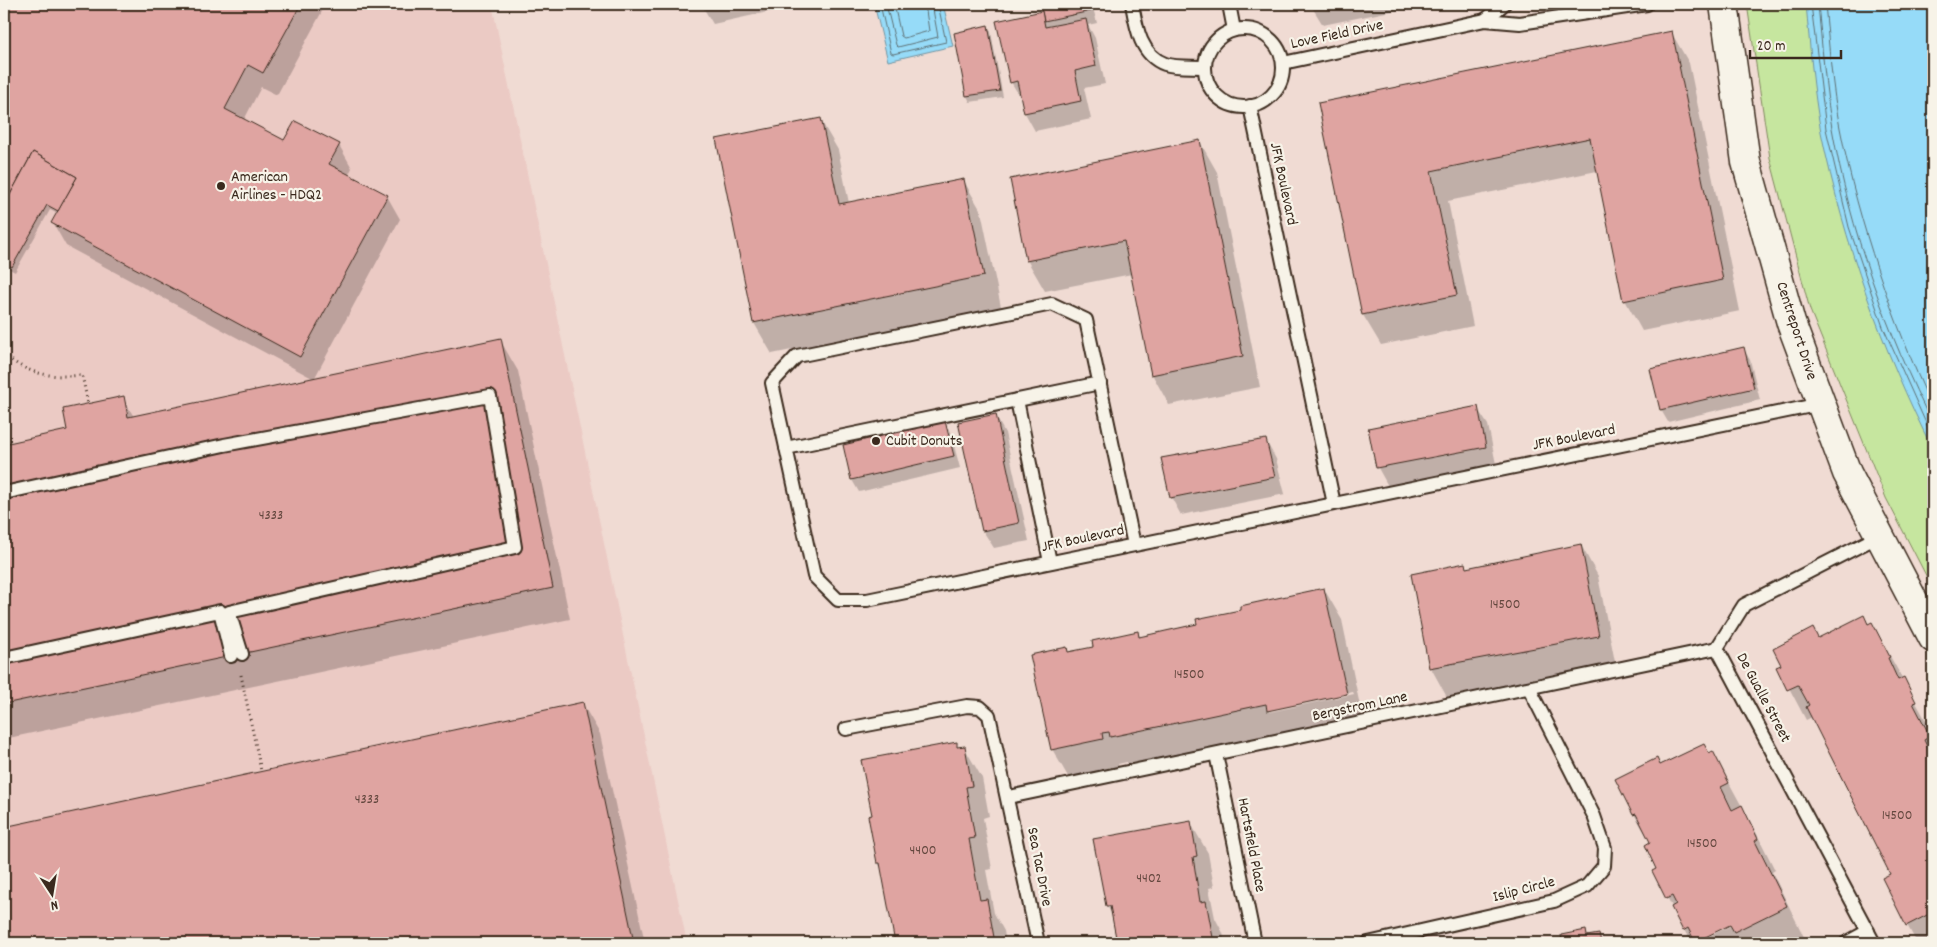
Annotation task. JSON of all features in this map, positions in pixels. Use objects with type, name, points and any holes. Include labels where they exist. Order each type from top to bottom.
[{"type":"street","name":"Centreport Drive","points":[[1724,4],[1746,162],[1791,323],[1846,473],[1933,638]]},
{"type":"lane","points":[[1132,4],[1137,33],[1149,54],[1165,64],[1205,67]]},
{"type":"lane","points":[[1229,4],[1234,30]]},
{"type":"lane","name":"Love Field Drive","points":[[1485,20],[1504,4]]},
{"type":"lane","name":"Love Field Drive","points":[[1283,63],[1485,20],[1520,23],[1646,4]]},
{"type":"lane","points":[[1234,30],[1256,30],[1275,43],[1283,63],[1280,82],[1269,98],[1250,106],[1233,106],[1218,97],[1208,84],[1205,67],[1208,50],[1219,38],[1234,30]]},
{"type":"lane","name":"JFK Boulevard","points":[[1250,106],[1334,504]]},
{"type":"lane","points":[[1100,382],[786,448],[772,383],[796,356],[1052,304],[1086,320],[1100,382],[1134,545]]},
{"type":"lane","points":[[4,493],[224,445],[490,396],[514,546],[229,612],[236,655],[220,611],[4,658]]},
{"type":"lane","points":[[1017,400],[1050,562]]},
{"type":"lane","name":"JFK Boulevard","points":[[786,448],[814,576],[838,600],[867,600],[1821,404]]},
{"type":"lane","name":"De Gualle Street","points":[[1874,943],[1717,648],[1744,605],[1879,536]]},
{"type":"lane","name":"Bergstrom Lane","points":[[1009,797],[1717,648]]},
{"type":"lane","name":"Islip Circle","points":[[1368,943],[1554,901],[1587,886],[1604,866],[1605,848],[1594,816],[1529,688]]},
{"type":"lane","name":"Sea Tac Drive","points":[[846,729],[967,706],[980,707],[989,715],[1009,797],[1038,943]]},
{"type":"lane","name":"Hartsfield Place","points":[[1216,754],[1255,943]]},
{"type":"lane","points":[[1846,943],[1868,931]]},
{"type":"path","points":[[4,354],[31,371],[61,377],[82,375],[88,404]]},
{"type":"path","points":[[240,673],[261,772]]},
{"type":"shaded area","points":[[4,4],[492,4],[687,943],[4,943]]},
{"type":"green space","points":[[1747,4],[1933,4],[1933,589],[1886,498],[1810,310],[1770,158]]},
{"type":"water","points":[[874,4],[943,4],[953,46],[888,61]]},
{"type":"water","points":[[1806,4],[1933,4],[1933,450],[1914,412],[1881,334],[1866,295],[1841,214],[1818,116]]},
{"type":"building","name":"American Airlines - HDQ2","points":[[4,4],[301,4],[263,73],[248,65],[225,109],[284,140],[295,121],[340,144],[329,164],[388,195],[300,357],[51,223],[77,177],[33,152],[4,206]]},
{"type":"building","points":[[1040,4],[1089,4],[1091,11],[1044,21]]},
{"type":"building","points":[[1042,11],[1045,27],[1086,19],[1096,66],[1075,71],[1081,101],[1024,113],[1017,81],[1010,83],[996,21]]},
{"type":"building","points":[[988,25],[1000,91],[966,96],[954,33]]},
{"type":"building","points":[[1672,31],[1723,280],[1623,301],[1590,138],[1431,171],[1457,295],[1362,315],[1318,103]]},
{"type":"building","points":[[821,118],[839,204],[964,179],[984,276],[753,323],[716,139]]},
{"type":"building","points":[[1200,140],[1243,356],[1151,375],[1124,241],[1026,261],[1010,179]]},
{"type":"building","points":[[33,152],[77,177],[58,211],[47,205],[12,267],[4,263],[4,206]]},
{"type":"building","points":[[501,338],[553,588],[4,704],[4,444],[67,430],[63,409],[124,396],[128,417]]},
{"type":"building","points":[[1744,347],[1754,388],[1660,410],[1650,369]]},
{"type":"building","points":[[1478,406],[1486,447],[1376,468],[1368,428]]},
{"type":"building","points":[[996,414],[1019,523],[982,531],[958,422]]},
{"type":"building","points":[[945,421],[954,456],[851,480],[843,445]]},
{"type":"building","points":[[1266,439],[1275,477],[1170,498],[1161,458]]},
{"type":"building","points":[[1581,544],[1599,636],[1429,668],[1411,574],[1465,563],[1466,568]]},
{"type":"building","points":[[1324,588],[1347,694],[1267,711],[1266,704],[1110,737],[1109,732],[1102,733],[1103,739],[1051,750],[1030,655],[1067,647],[1068,652],[1093,647],[1092,641],[1138,631],[1139,637],[1197,624],[1196,619],[1240,610],[1240,606]]},
{"type":"building","points":[[1864,615],[1868,624],[1872,622],[1890,657],[1888,658],[1898,680],[1904,677],[1916,702],[1913,703],[1930,736],[1924,740],[1933,759],[1933,912],[1906,926],[1882,878],[1890,874],[1806,707],[1809,705],[1798,685],[1787,690],[1776,667],[1781,665],[1773,649],[1813,628],[1818,638]]},
{"type":"building","points":[[583,702],[634,943],[4,943],[4,827]]},
{"type":"building","points":[[957,742],[957,747],[965,746],[972,786],[966,787],[975,838],[969,839],[980,900],[987,899],[995,943],[895,943],[880,863],[877,863],[868,816],[872,815],[861,760]]},
{"type":"building","points":[[1704,744],[1709,753],[1713,751],[1729,783],[1721,787],[1732,810],[1742,805],[1758,839],[1755,841],[1787,906],[1734,932],[1730,925],[1695,942],[1688,928],[1683,931],[1671,907],[1676,904],[1672,896],[1666,899],[1652,871],[1656,869],[1645,845],[1650,842],[1636,814],[1633,815],[1615,779],[1657,758],[1660,765]]},
{"type":"building","points":[[1191,821],[1197,856],[1193,857],[1200,902],[1206,901],[1214,943],[1117,943],[1110,906],[1106,906],[1093,839]]},
{"type":"building","points":[[1586,930],[1587,936],[1599,934],[1601,943],[1544,943],[1562,940],[1561,935]]},
{"type":"place","name":"American Airlines - HDQ2","points":[[221,186]]},
{"type":"place","name":"Cubit Donuts","points":[[876,441]]}]
